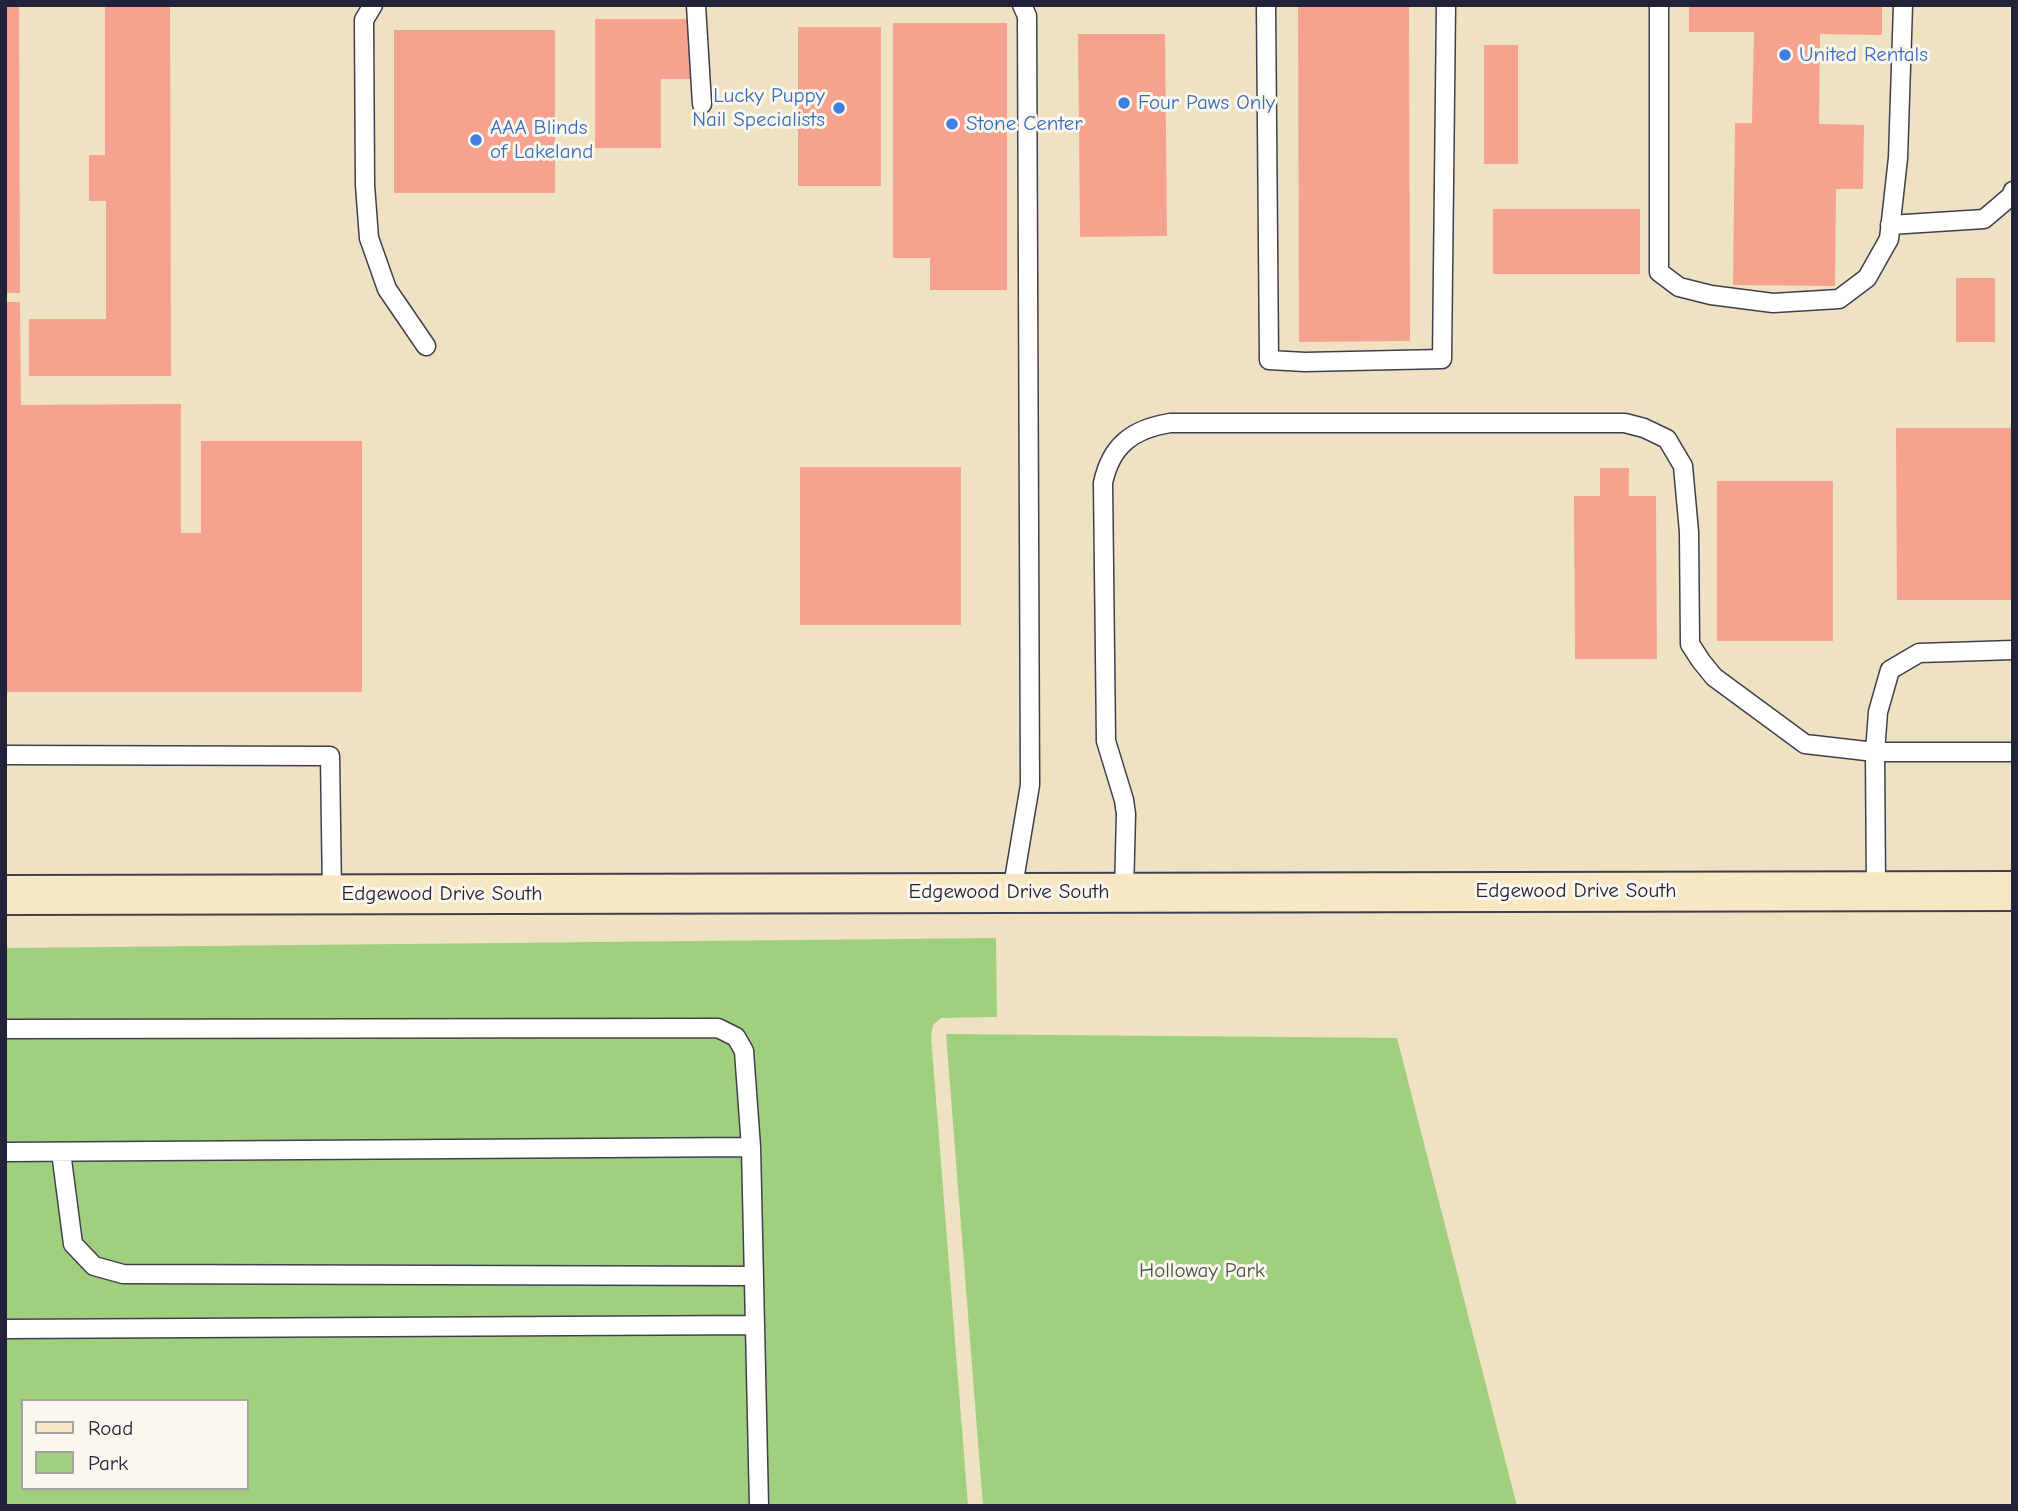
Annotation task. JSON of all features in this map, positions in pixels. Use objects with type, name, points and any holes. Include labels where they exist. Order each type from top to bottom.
[{"type":"street","name":"Edgewood Drive South","points":[[5,895],[2013,891]]},
{"type":"lane","points":[[373,5],[364,20],[365,186],[369,238],[387,289],[426,346]]},
{"type":"lane","points":[[696,5],[702,104]]},
{"type":"lane","points":[[1012,892],[1031,785],[1027,16],[1022,5]]},
{"type":"lane","points":[[1266,5],[1269,360],[1305,362],[1442,359],[1446,5]]},
{"type":"lane","points":[[1658,5],[1659,272],[1679,287],[1711,295],[1773,303],[1839,299],[1867,278],[1889,239],[1898,158],[1903,5]]},
{"type":"lane","points":[[1890,225],[1984,219],[2011,196],[2013,191]]},
{"type":"lane","points":[[1124,892],[1126,814],[1106,741],[1103,482],[1106,467],[1116,450],[1149,427],[1170,423],[1625,423],[1644,428],[1667,439],[1683,466],[1689,532],[1690,644],[1714,677],[1805,744],[1874,752],[2013,752]]},
{"type":"lane","points":[[1876,891],[1874,752],[1878,712],[1890,670],[1919,653],[2013,650]]},
{"type":"lane","points":[[5,755],[330,756],[332,895]]},
{"type":"lane","points":[[5,1029],[718,1028],[736,1037],[744,1051],[751,1147],[759,1506]]},
{"type":"lane","points":[[5,1152],[751,1147]]},
{"type":"lane","points":[[61,1152],[73,1244],[94,1266],[123,1274],[754,1276]]},
{"type":"lane","points":[[5,1329],[755,1325]]},
{"type":"green space","points":[[996,938],[997,1017],[941,1018],[933,1025],[931,1036],[968,1506],[5,1506],[5,948]]},
{"type":"green space","name":"Holloway Park","points":[[946,1034],[1397,1038],[1517,1506],[983,1506]]},
{"type":"building","points":[[5,5],[19,5],[20,293],[5,293]]},
{"type":"building","points":[[105,5],[170,5],[171,376],[29,376],[29,319],[106,319],[106,201],[89,201],[89,155],[105,155]]},
{"type":"building","points":[[1298,5],[1409,5],[1410,341],[1299,342]]},
{"type":"building","points":[[1689,5],[1882,5],[1882,35],[1820,34],[1819,124],[1864,125],[1863,189],[1836,189],[1835,286],[1733,285],[1735,123],[1752,123],[1754,32],[1689,32]]},
{"type":"building","points":[[595,19],[692,19],[692,79],[661,79],[661,148],[595,148]]},
{"type":"building","points":[[893,23],[1007,23],[1007,290],[930,290],[930,258],[893,258]]},
{"type":"building","points":[[798,27],[881,27],[881,186],[798,186]]},
{"type":"building","points":[[394,30],[555,30],[555,193],[394,193]]},
{"type":"building","points":[[1078,34],[1165,34],[1167,236],[1080,237]]},
{"type":"building","points":[[1484,45],[1518,45],[1518,164],[1484,164]]},
{"type":"building","points":[[1493,209],[1640,209],[1640,274],[1493,274]]},
{"type":"building","points":[[1956,278],[1995,278],[1995,342],[1956,342]]},
{"type":"building","points":[[5,302],[20,302],[21,405],[181,404],[181,533],[201,533],[201,441],[362,441],[362,692],[5,692]]},
{"type":"building","points":[[1896,428],[2013,428],[2013,600],[1897,600]]},
{"type":"building","points":[[800,467],[961,467],[961,625],[800,625]]},
{"type":"building","points":[[1600,468],[1629,468],[1629,496],[1656,496],[1657,659],[1575,659],[1574,496],[1600,496]]},
{"type":"building","points":[[1717,481],[1833,481],[1833,641],[1717,641]]},
{"type":"place","name":"United Rentals","points":[[1785,55]]},
{"type":"place","name":"Four Paws Only","points":[[1124,103]]},
{"type":"place","name":"Lucky Puppy Nail Specialists","points":[[839,108]]},
{"type":"place","name":"Stone Center","points":[[952,124]]},
{"type":"place","name":"AAA Blinds of Lakeland","points":[[476,140]]}]
